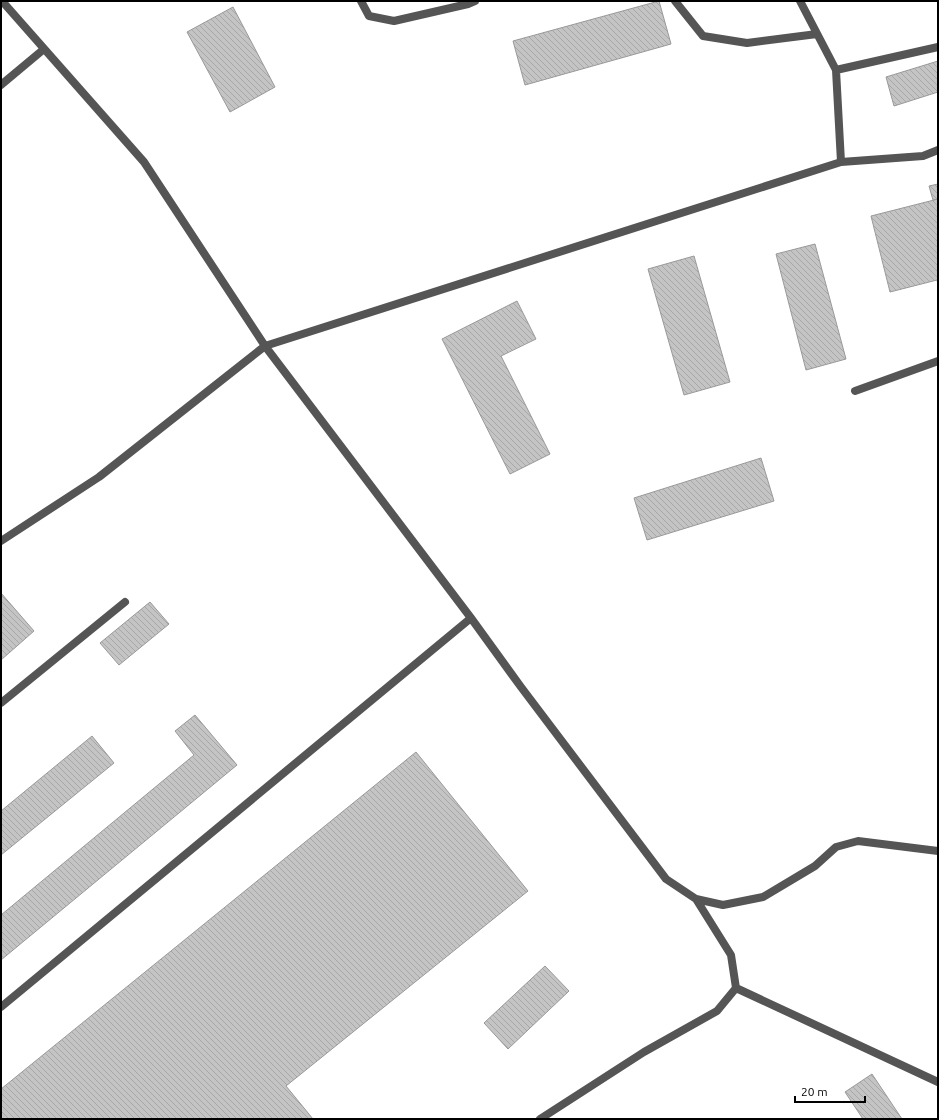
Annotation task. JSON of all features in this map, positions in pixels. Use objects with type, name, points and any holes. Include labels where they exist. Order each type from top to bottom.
[{"type":"lane","points":[[2,1],[144,162],[265,346],[666,879],[696,899],[723,904],[763,897],[815,866],[836,847],[858,841],[938,851]]},
{"type":"lane","points":[[361,1],[369,16],[394,21],[468,4],[475,1]]},
{"type":"lane","points":[[675,1],[703,36],[747,43],[817,34]]},
{"type":"lane","points":[[800,1],[836,70],[841,162]]},
{"type":"lane","points":[[836,70],[938,47]]},
{"type":"lane","points":[[1,85],[44,49]]},
{"type":"lane","points":[[1,541],[99,477],[265,346],[841,162],[923,156],[938,150]]},
{"type":"lane","points":[[856,391],[938,362]]},
{"type":"lane","points":[[1,703],[125,602]]},
{"type":"lane","points":[[1,1007],[471,618]]},
{"type":"lane","points":[[540,1119],[644,1052],[717,1011],[736,988],[731,955],[696,899]]},
{"type":"lane","points":[[736,988],[938,1082]]},
{"type":"building","points":[[659,1],[671,44],[525,85],[513,41]]},
{"type":"building","points":[[233,7],[275,87],[230,112],[187,32]]},
{"type":"building","points":[[938,61],[938,92],[894,106],[886,77]]},
{"type":"building","points":[[938,184],[938,199],[933,200],[929,186]]},
{"type":"building","points":[[938,199],[938,284],[937,280],[890,292],[871,216]]},
{"type":"building","points":[[815,244],[846,359],[806,370],[776,254]]},
{"type":"building","points":[[694,256],[730,382],[684,395],[648,269]]},
{"type":"building","points":[[517,301],[536,339],[501,356],[550,454],[510,474],[442,339]]},
{"type":"building","points":[[761,458],[774,501],[647,540],[634,498]]},
{"type":"building","points":[[1,593],[34,631],[1,660]]},
{"type":"building","points":[[150,602],[169,624],[119,665],[100,643]]},
{"type":"building","points":[[195,715],[237,765],[1,960],[1,915],[194,755],[175,731]]},
{"type":"building","points":[[92,736],[114,763],[1,855],[1,811]]},
{"type":"building","points":[[416,752],[528,891],[286,1086],[313,1119],[1,1119],[1,1089]]},
{"type":"building","points":[[545,966],[569,991],[508,1049],[484,1023]]},
{"type":"building","points":[[872,1074],[902,1119],[863,1119],[845,1092]]}]
